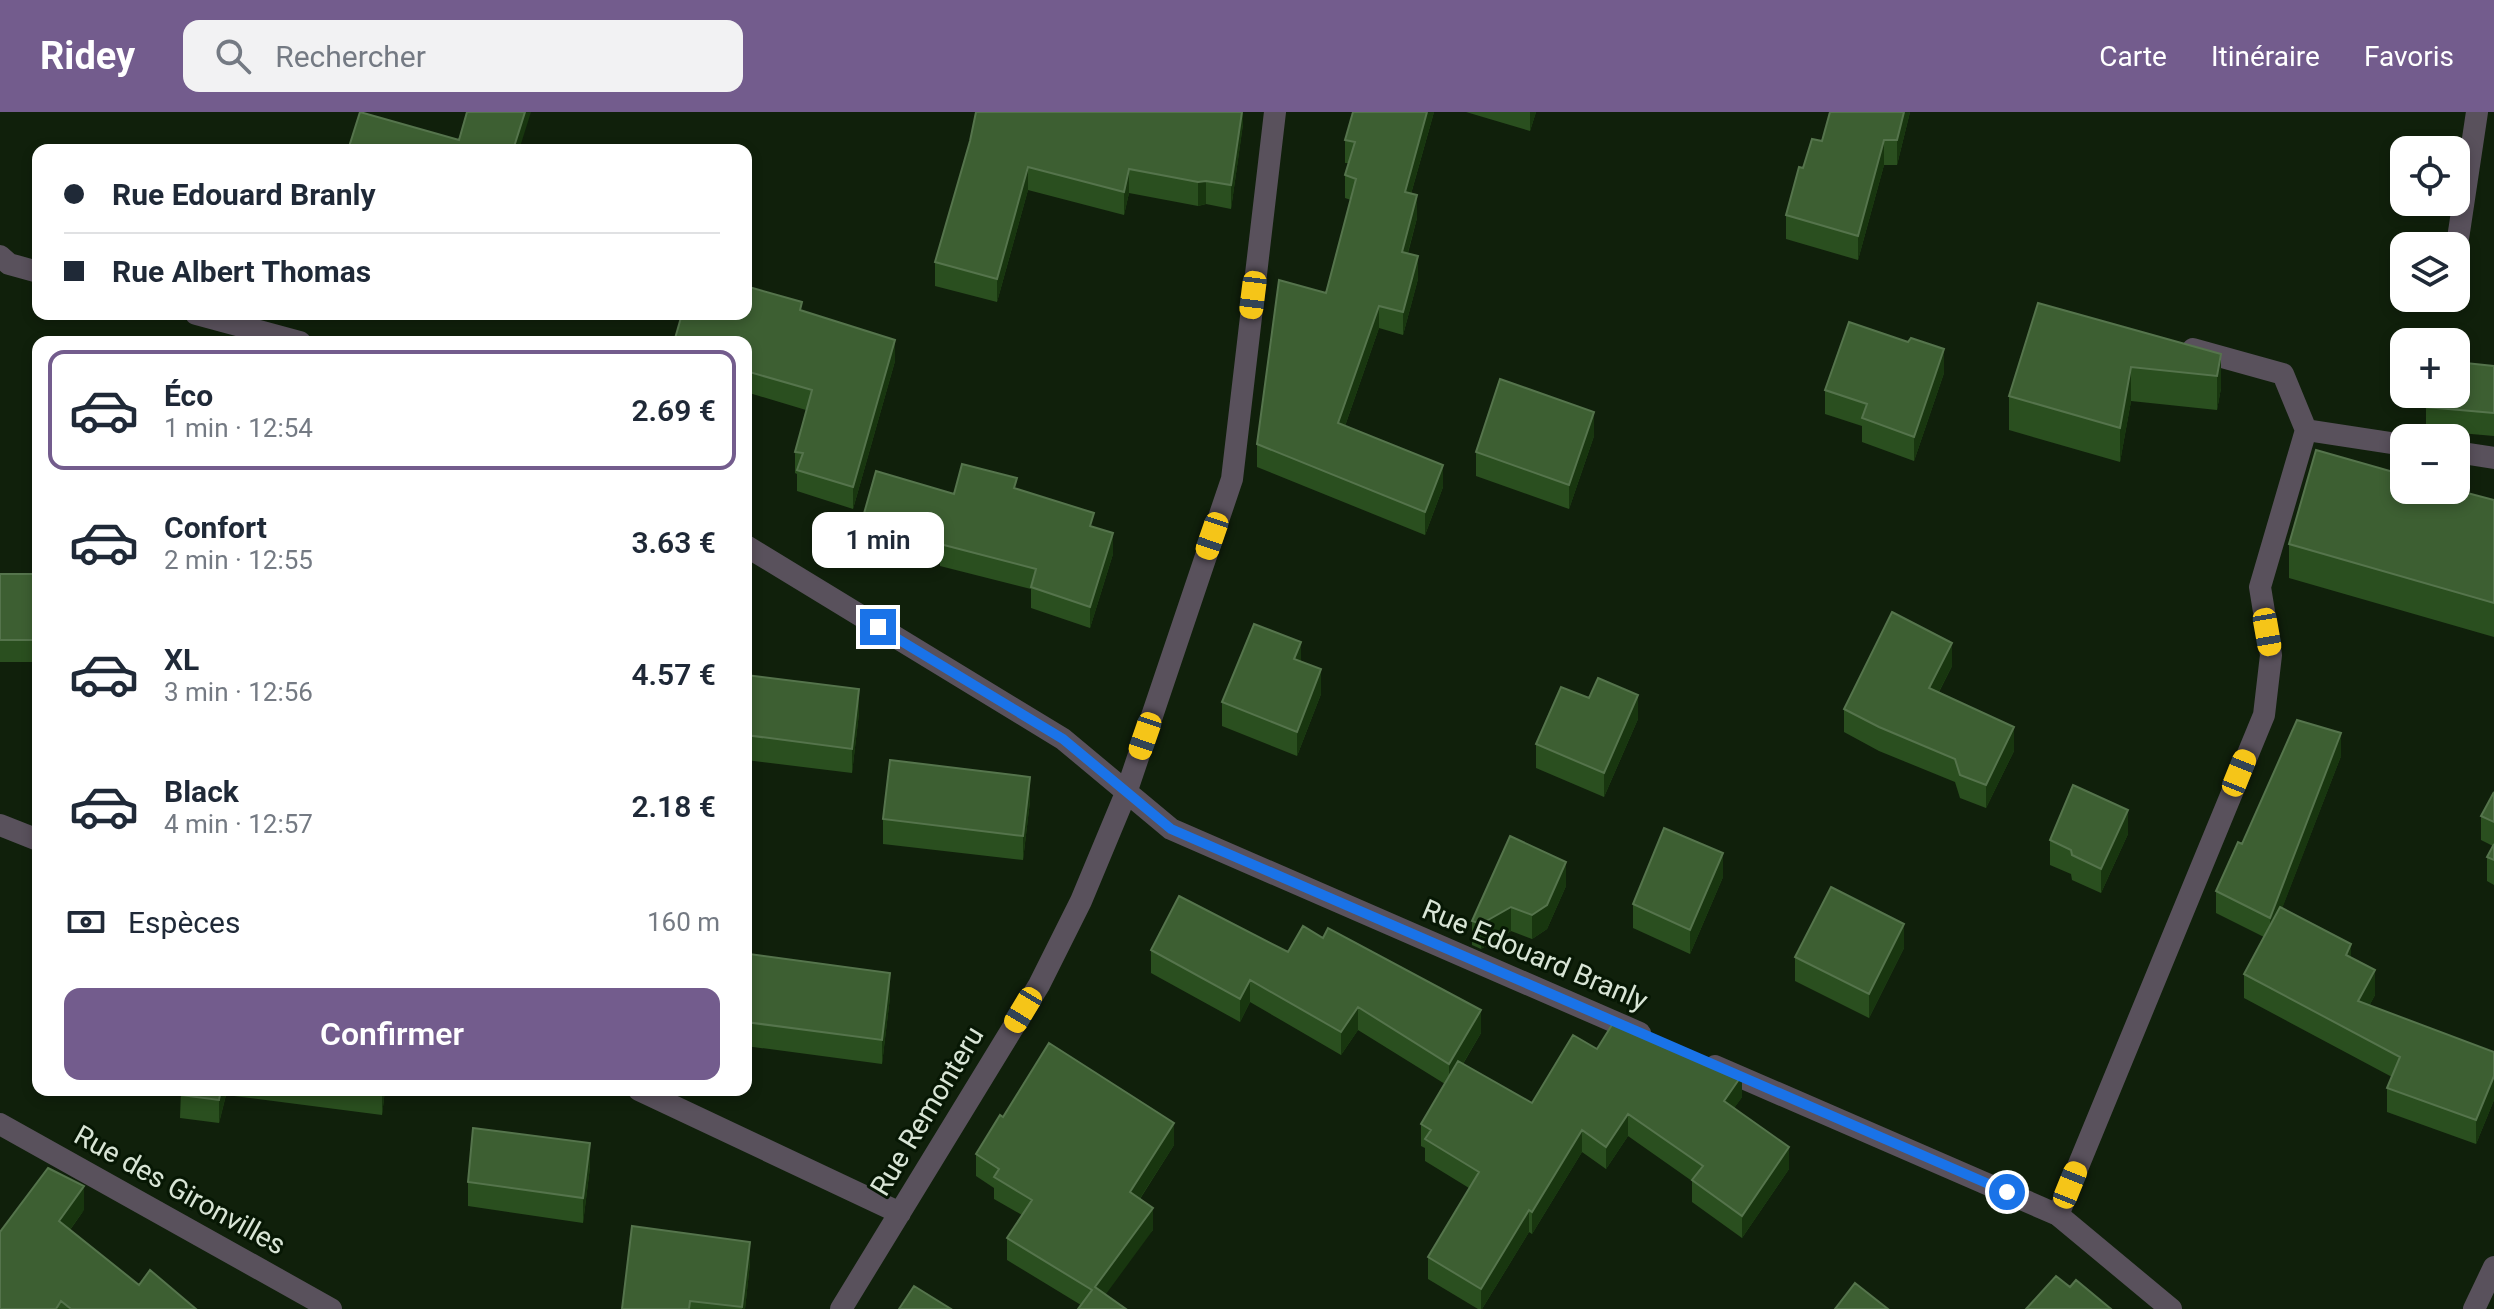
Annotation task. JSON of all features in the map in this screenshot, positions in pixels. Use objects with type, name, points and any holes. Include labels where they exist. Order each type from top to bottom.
[{"type":"street","name":"Rue Remonteru","points":[[841,1309],[1039,985],[1081,901],[1126,793],[1232,479],[1275,112]]},
{"type":"street","points":[[2459,232],[2477,112]]},
{"type":"street","points":[[0,256],[9,264],[32,270]]},
{"type":"street","points":[[218,320],[278,336]]},
{"type":"street","points":[[2058,1215],[2264,715],[2271,655],[2260,587],[2306,430],[2283,374],[2176,344]]},
{"type":"street","points":[[2306,430],[2390,443]]},
{"type":"street","points":[[2470,454],[2494,458]]},
{"type":"street","name":"Rue Edouard Branly","points":[[752,550],[1063,739],[1171,829],[1659,1041]]},
{"type":"street","points":[[0,825],[32,838]]},
{"type":"street","points":[[1703,1060],[2058,1215],[2171,1309]]},
{"type":"street","points":[[652,1096],[900,1213]]},
{"type":"street","name":"Rue des Gironvilles","points":[[0,1124],[331,1309]]},
{"type":"street","points":[[2474,1309],[2494,1267]]},
{"type":"building","points":[[360,112],[459,140],[467,112],[525,112],[515,144],[350,144]]},
{"type":"building","points":[[976,112],[1242,112],[1231,185],[1129,169],[1124,192],[1028,167],[997,279],[935,262]]},
{"type":"building","points":[[1353,112],[1427,112],[1405,192],[1417,195],[1402,252],[1418,256],[1403,312],[1379,306],[1338,423],[1443,465],[1425,512],[1257,444],[1279,280],[1326,293],[1356,179],[1345,175],[1355,142],[1345,140]]},
{"type":"building","points":[[1830,112],[1904,112],[1897,140],[1884,140],[1858,236],[1786,215],[1799,167],[1803,168],[1812,139],[1822,141]]},
{"type":"building","points":[[752,288],[802,302],[800,310],[895,340],[853,487],[797,470],[803,453],[795,452],[812,390],[752,373],[752,336],[676,336],[680,320],[752,320]]},
{"type":"building","points":[[2038,303],[2221,354],[2217,376],[2131,367],[2120,428],[2009,396]]},
{"type":"building","points":[[1849,322],[1908,342],[1911,338],[1944,349],[1914,437],[1862,418],[1867,404],[1825,390]]},
{"type":"building","points":[[2470,363],[2494,366],[2494,413],[2437,408],[2470,408]]},
{"type":"building","points":[[1500,379],[1594,412],[1569,485],[1476,452]]},
{"type":"building","points":[[2316,450],[2390,471],[2390,504],[2470,504],[2470,494],[2494,500],[2494,603],[2289,544]]},
{"type":"building","points":[[962,464],[1017,478],[1014,488],[1094,513],[1090,526],[1113,533],[1090,607],[1031,587],[1036,569],[940,544],[942,537],[863,517],[876,471],[954,494]]},
{"type":"building","points":[[0,574],[32,574],[32,640],[0,640]]},
{"type":"building","points":[[1892,612],[1952,643],[1929,688],[2014,727],[1986,785],[1960,775],[1955,759],[1844,709]]},
{"type":"building","points":[[1254,624],[1301,642],[1294,659],[1321,669],[1297,732],[1222,702]]},
{"type":"building","points":[[752,676],[859,689],[852,749],[752,736]]},
{"type":"building","points":[[1598,678],[1638,695],[1604,773],[1536,744],[1561,687],[1589,698]]},
{"type":"building","points":[[2297,720],[2341,733],[2270,918],[2216,891],[2238,842],[2242,844]]},
{"type":"building","points":[[890,760],[1030,777],[1023,836],[883,819]]},
{"type":"building","points":[[2073,785],[2128,810],[2101,869],[2050,840]]},
{"type":"building","points":[[2494,792],[2494,822],[2481,816]]},
{"type":"building","points":[[1664,828],[1723,853],[1690,930],[1633,904]]},
{"type":"building","points":[[1510,836],[1566,862],[1547,905],[1532,915],[1511,907],[1481,924],[1472,921]]},
{"type":"building","points":[[2494,844],[2494,860],[2487,857]]},
{"type":"building","points":[[1831,887],[1904,924],[1869,994],[1795,957]]},
{"type":"building","points":[[1179,896],[1288,952],[1303,926],[1323,938],[1328,928],[1481,1010],[1449,1064],[1358,1007],[1341,1032],[1250,980],[1240,999],[1151,950]]},
{"type":"building","points":[[2280,907],[2351,944],[2346,955],[2375,970],[2358,1001],[2494,1052],[2494,1076],[2476,1120],[2387,1088],[2400,1057],[2244,974]]},
{"type":"building","points":[[752,954],[890,973],[882,1040],[752,1023]]},
{"type":"building","points":[[1615,1020],[1742,1075],[1724,1101],[1789,1147],[1742,1216],[1692,1180],[1703,1166],[1628,1114],[1606,1147],[1582,1130],[1481,1289],[1428,1257],[1479,1172],[1425,1139],[1431,1130],[1421,1124],[1458,1061],[1532,1103],[1573,1035],[1597,1049]]},
{"type":"building","points":[[1049,1043],[1174,1123],[1130,1192],[1153,1208],[1095,1287],[1126,1309],[1078,1309],[1092,1290],[1007,1238],[1032,1200],[994,1177],[999,1169],[976,1154]]},
{"type":"building","points":[[188,1096],[220,1096],[219,1100]]},
{"type":"building","points":[[473,1128],[590,1143],[583,1198],[468,1182]]},
{"type":"building","points":[[48,1168],[84,1186],[59,1221],[139,1285],[150,1270],[196,1309],[71,1309],[61,1301],[56,1309],[0,1309],[0,1232]]},
{"type":"building","points":[[632,1226],[750,1242],[742,1307],[690,1301],[689,1309],[622,1309]]},
{"type":"building","points":[[2056,1276],[2070,1287],[2076,1280],[2111,1309],[2026,1309]]},
{"type":"building","points":[[1855,1283],[1888,1309],[1835,1309]]},
{"type":"building","points":[[914,1286],[951,1309],[899,1309]]},
{"type":"route","points":[[878,627],[1063,739],[1171,829],[2007,1192]]}]
